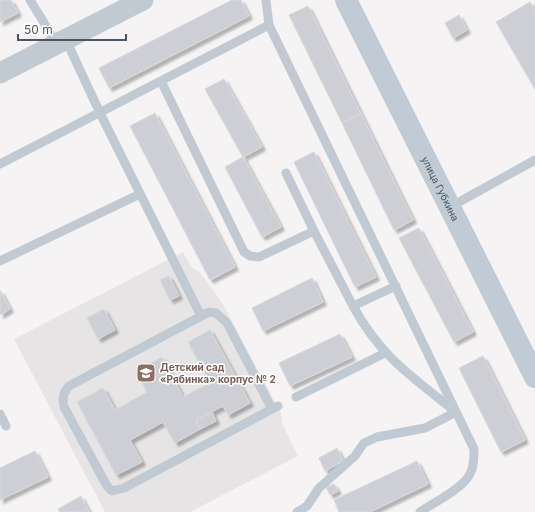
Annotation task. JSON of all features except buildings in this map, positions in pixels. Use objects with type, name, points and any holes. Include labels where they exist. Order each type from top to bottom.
[{"type":"main road","name":"улица Губкина","points":[[346,0],[535,378]]},
{"type":"street","points":[[0,73],[143,0]]},
{"type":"lane","points":[[30,0],[62,42],[100,113],[201,316]]},
{"type":"lane","points":[[266,0],[269,25],[474,449],[474,463],[468,477],[457,487],[420,512]]},
{"type":"lane","points":[[0,164],[269,25]]},
{"type":"lane","points":[[161,81],[244,252],[250,256],[259,257],[314,231]]},
{"type":"lane","points":[[450,207],[535,160]]},
{"type":"lane","points":[[286,173],[314,231],[367,332],[398,366],[456,412]]},
{"type":"lane","points":[[0,262],[140,194]]},
{"type":"lane","points":[[353,306],[396,286]]},
{"type":"lane","points":[[210,312],[216,313],[227,322],[275,408],[124,488],[112,491],[107,486],[64,407],[62,399],[65,391],[69,386],[201,316],[210,312]]},
{"type":"lane","points":[[296,397],[385,353]]},
{"type":"lane","points":[[297,512],[307,506],[319,488],[355,456],[364,444],[377,437],[425,428],[456,412]]},
{"type":"lane","points":[[0,414],[6,426]]},
{"type":"shaded area","name":"Детский сад «Рябинка» корпус № 2","points":[[183,252],[192,268],[200,272],[221,301],[281,413],[282,423],[298,456],[190,512],[105,512],[14,339]]},
{"type":"place","name":"Детский сад «Рябинка» корпус № 2","points":[[146,373]]}]
